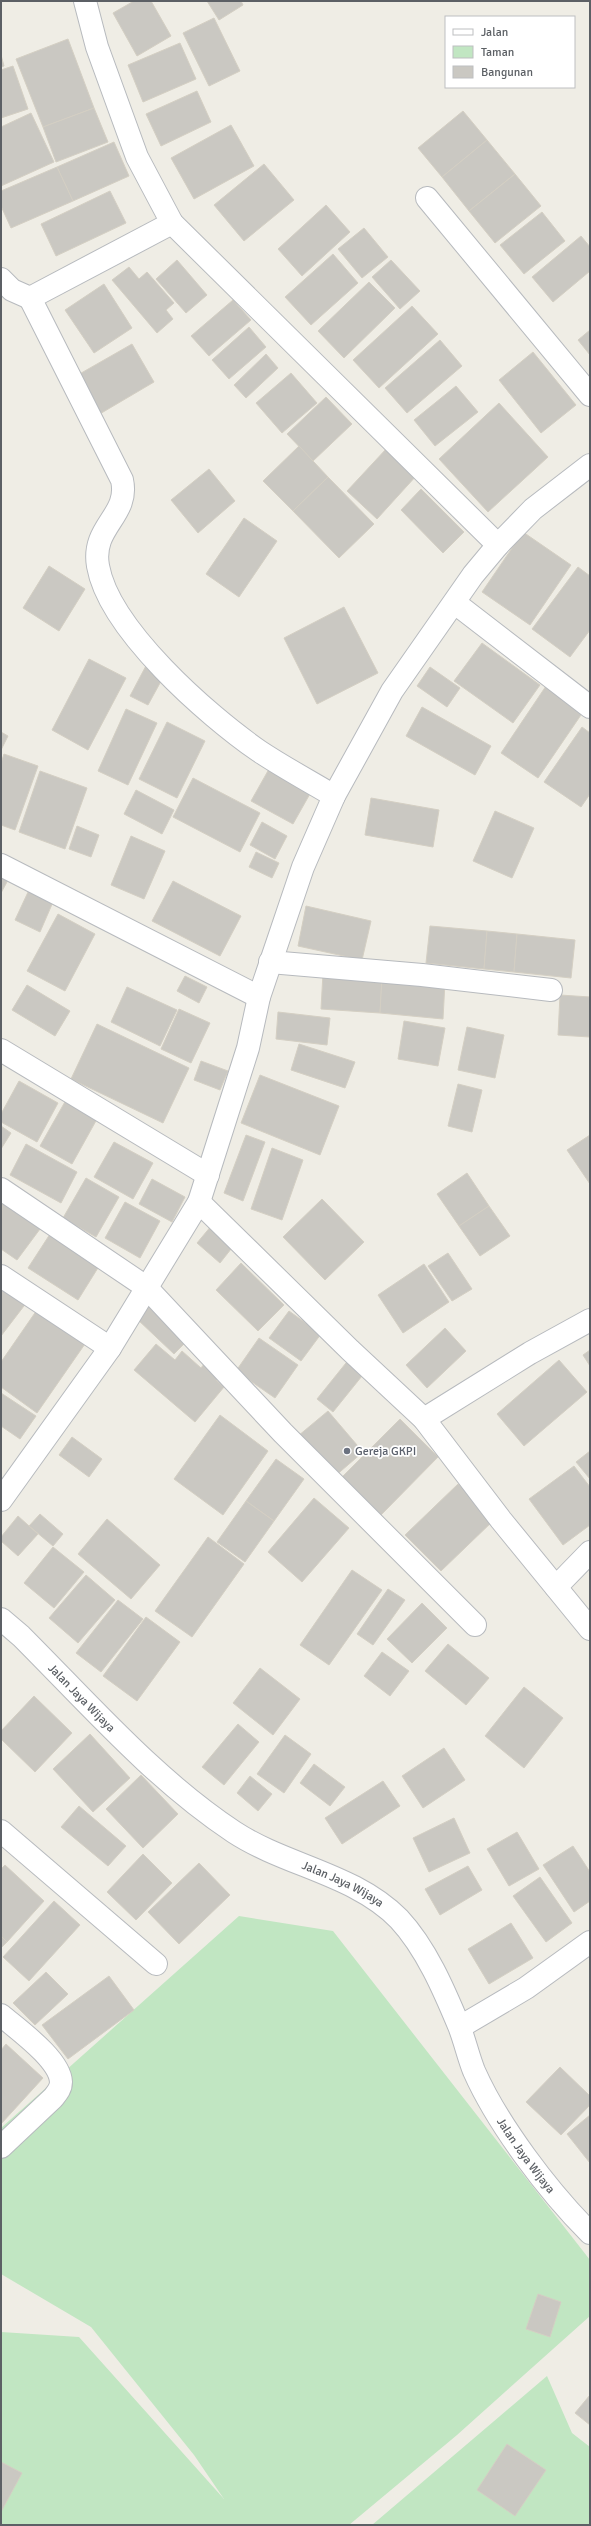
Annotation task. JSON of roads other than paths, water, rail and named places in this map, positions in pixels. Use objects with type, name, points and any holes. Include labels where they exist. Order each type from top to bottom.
[{"type":"street","points":[[85,1],[97,47],[137,157],[172,223],[498,545]]},
{"type":"street","points":[[427,198],[590,395]]},
{"type":"street","points":[[30,298],[172,223]]},
{"type":"street","points":[[1,279],[12,290],[30,298],[122,480],[125,495],[123,502],[104,529],[97,548],[102,584],[112,603],[129,629],[162,666],[209,712],[259,751],[334,796]]},
{"type":"street","points":[[1,1500],[110,1348],[199,1202],[248,1048],[259,997],[303,867],[334,796],[392,691],[455,603],[472,575],[498,545],[533,510],[585,475]]},
{"type":"street","points":[[455,603],[590,707]]},
{"type":"street","points":[[1,865],[259,997]]},
{"type":"street","points":[[270,962],[422,975],[551,990]]},
{"type":"street","points":[[1,1050],[208,1174]]},
{"type":"street","points":[[1,1190],[146,1287],[288,1438],[475,1625]]},
{"type":"street","points":[[199,1202],[350,1350],[424,1419],[590,1629]]},
{"type":"street","points":[[1,1276],[110,1348]]},
{"type":"street","points":[[424,1419],[530,1353],[590,1320]]},
{"type":"street","points":[[556,1587],[590,1552]]},
{"type":"street","name":"Jalan Jaya Wijaya","points":[[1,1620],[21,1636],[143,1757],[194,1804],[236,1833],[278,1855],[356,1888],[380,1902],[400,1920],[415,1940],[460,2027],[474,2070],[503,2123],[539,2172],[590,2233]]},
{"type":"street","points":[[1,1831],[156,1964]]},
{"type":"street","points":[[460,2027],[526,1988],[590,1942]]},
{"type":"street","points":[[1,2015],[44,2053],[58,2072],[61,2082],[60,2090],[53,2098],[1,2147]]},
{"type":"place","name":"Gereja GKPI","points":[[347,1451]]}]
